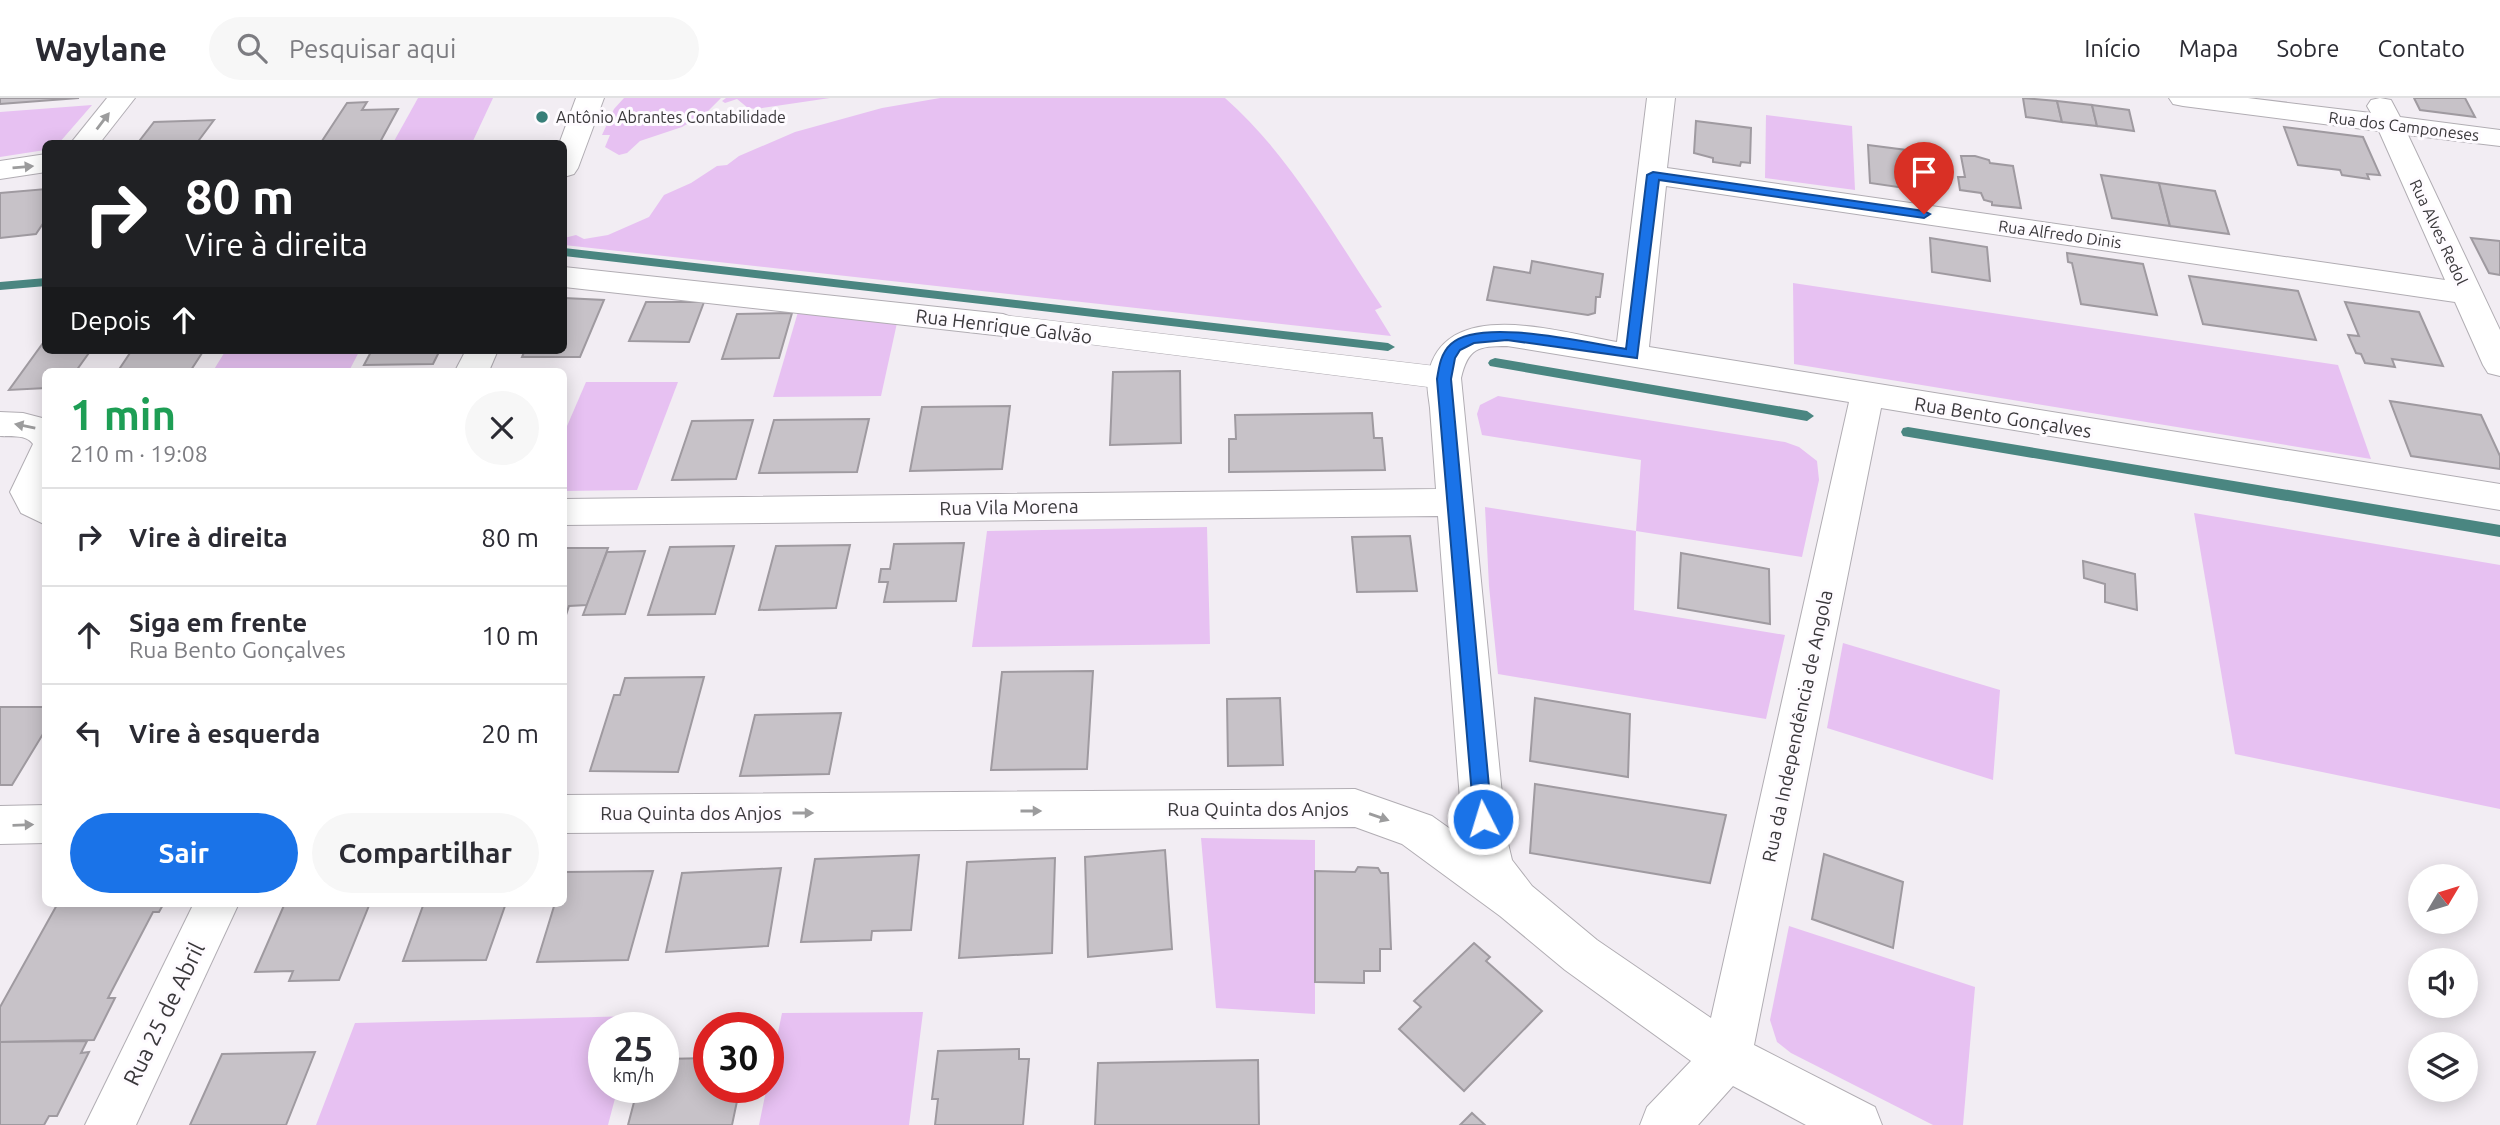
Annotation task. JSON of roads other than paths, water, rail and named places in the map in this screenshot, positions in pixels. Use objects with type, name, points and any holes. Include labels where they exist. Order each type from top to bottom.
[{"type":"street","points":[[87,140],[121,98]]},
{"type":"street","points":[[567,158],[590,98]]},
{"type":"street","points":[[1632,355],[1661,98]]},
{"type":"street","name":"Rua dos Camponeses","points":[[2183,98],[2383,111],[2500,138]]},
{"type":"street","name":"Rua Alves Redol","points":[[2383,111],[2500,365]]},
{"type":"street","points":[[0,170],[42,164]]},
{"type":"street","name":"Rua Alfredo Dinis","points":[[1653,175],[2466,293]]},
{"type":"street","name":"Rua Henrique Galvão","points":[[567,277],[1003,325],[1444,379]]},
{"type":"street","name":"Rua Bento Gonçalves","points":[[1444,379],[1448,358],[1456,347],[1471,339],[1507,335],[2500,497]]},
{"type":"street","points":[[1444,379],[1484,835],[1488,859],[1497,879],[1516,901]]},
{"type":"street","name":"Rua da Independência de Angola","points":[[1727,1057],[1867,395]]},
{"type":"street","points":[[0,424],[32,427],[42,431]]},
{"type":"street","points":[[42,461],[28,492],[34,504],[42,509]]},
{"type":"street","name":"Rua Vila Morena","points":[[567,512],[1454,502]]},
{"type":"street","name":"Rua Quinta dos Anjos","points":[[567,814],[1355,808],[1417,830],[1516,901],[1581,955],[1727,1057],[1857,1125]]},
{"type":"street","points":[[0,825],[42,824]]},
{"type":"street","name":"Rua 25 de Abril","points":[[110,1125],[215,907]]},
{"type":"street","points":[[1665,1125],[1727,1057]]},
{"type":"waterway","points":[[567,252],[1388,347]]},
{"type":"waterway","points":[[0,286],[42,282]]},
{"type":"waterway","points":[[1495,363],[1807,416]]},
{"type":"waterway","points":[[1908,432],[2500,531]]},
{"type":"place","name":"Antônio Abrantes Contabilidade","points":[[542,117]]}]
